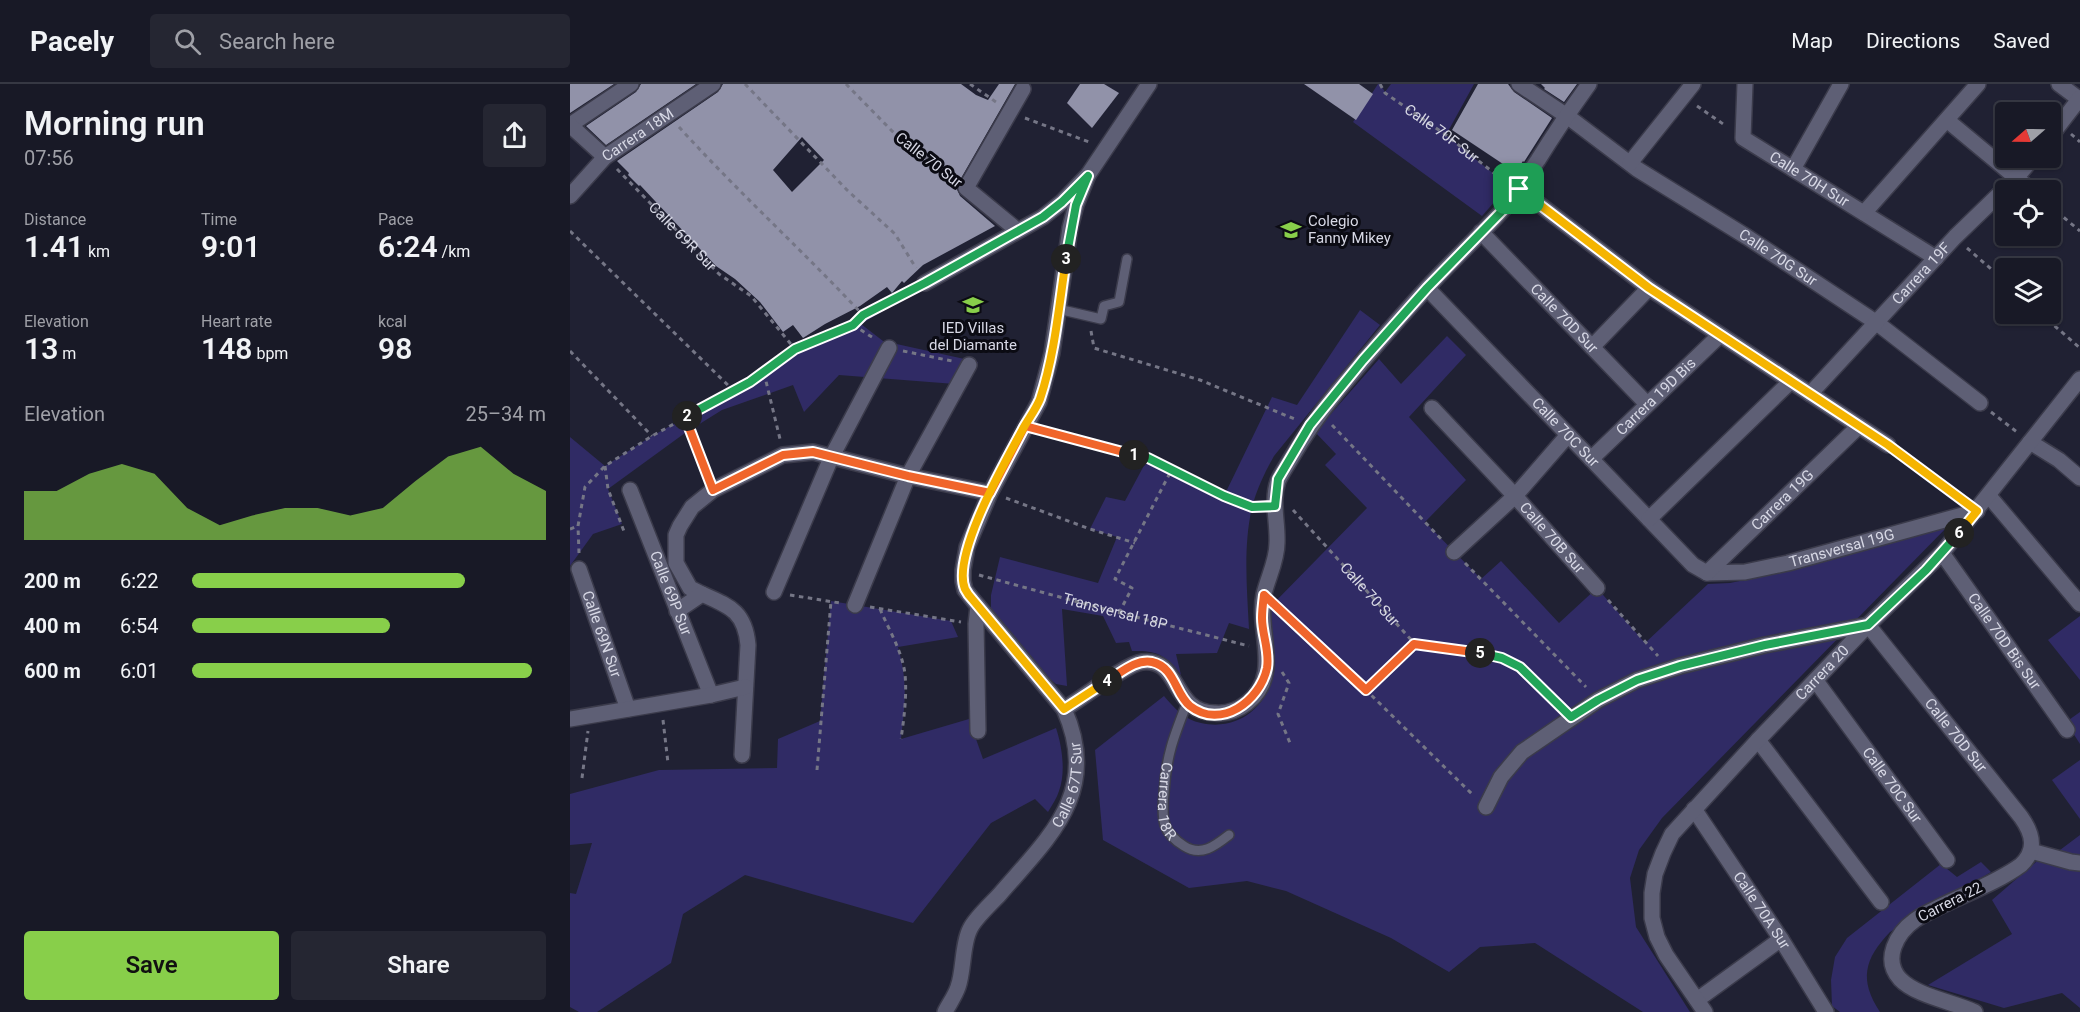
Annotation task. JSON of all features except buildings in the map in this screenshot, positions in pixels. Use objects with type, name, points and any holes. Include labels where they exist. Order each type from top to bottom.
[{"type":"street","points":[[605,157],[570,125],[631,84]]},
{"type":"street","name":"Carrera 18M","points":[[570,196],[605,157],[713,84]]},
{"type":"street","points":[[963,570],[968,548],[990,493],[1039,402],[1046,380],[1070,228],[1076,205],[1088,176],[1149,84]]},
{"type":"street","name":"Calle 70G Sur","points":[[1519,84],[1630,163],[1877,323],[1980,403]]},
{"type":"street","points":[[1064,709],[1130,667],[1143,662],[1153,663],[1166,669],[1187,702],[1198,710],[1214,713],[1231,711],[1246,704],[1257,692],[1267,666],[1262,618],[1264,595],[1277,546],[1275,499],[1278,479],[1310,425],[1363,360],[1427,288],[1503,210],[1588,84]]},
{"type":"street","points":[[1630,163],[1693,84]]},
{"type":"street","points":[[1743,138],[1745,84]]},
{"type":"street","points":[[1793,170],[1841,84]]},
{"type":"street","points":[[1864,213],[1948,121],[1978,84]]},
{"type":"street","points":[[2059,84],[2080,99],[2061,123]]},
{"type":"street","points":[[966,188],[1023,89]]},
{"type":"street","points":[[1948,121],[2018,180]]},
{"type":"street","name":"Calle 70H Sur","points":[[1743,138],[1936,258]]},
{"type":"street","name":"Carrera 19F","points":[[1810,394],[1955,237],[2024,168]]},
{"type":"street","points":[[925,283],[1043,217],[1088,176]]},
{"type":"street","name":"Calle 70 Sur","points":[[966,188],[1017,230]]},
{"type":"street","points":[[1519,189],[1649,288],[1888,445]]},
{"type":"street","name":"Calle 70D Sur","points":[[1481,232],[1647,404]]},
{"type":"street","name":"Calle 70C Sur","points":[[1427,288],[1693,565],[1707,573]]},
{"type":"street","points":[[1592,347],[1649,288]]},
{"type":"street","name":"Carrera 19D Bis","points":[[1591,459],[1720,335]]},
{"type":"street","points":[[774,592],[831,458],[889,348]]},
{"type":"street","points":[[855,605],[908,476],[969,365]]},
{"type":"street","name":"Carrera 20","points":[[1701,1006],[1666,955],[1657,937],[1652,918],[1652,893],[1662,853],[1672,834],[1868,625],[1942,554],[2080,379]]},
{"type":"street","points":[[1649,519],[1791,381]]},
{"type":"street","name":"Calle 70B Sur","points":[[1432,408],[1597,588]]},
{"type":"street","name":"Carrera 19G","points":[[1707,573],[1859,426]]},
{"type":"street","points":[[1454,552],[1515,496],[1568,435]]},
{"type":"street","points":[[2030,442],[2059,460],[2080,478]]},
{"type":"street","points":[[742,755],[747,634],[742,620],[728,605],[690,588],[676,563],[676,535],[692,507],[713,490],[783,455],[813,452],[908,476],[990,493]]},
{"type":"street","name":"Calle 69P Sur","points":[[630,490],[711,695]]},
{"type":"street","points":[[1989,496],[2080,604]]},
{"type":"street","name":"Transversal 19G","points":[[1707,573],[1745,572],[1788,563],[1977,511]]},
{"type":"street","name":"Calle 70D Bis Sur","points":[[1942,554],[2067,730]]},
{"type":"street","name":"Calle 69N Sur","points":[[579,569],[628,709]]},
{"type":"street","name":"Calle 67T Sur","points":[[945,1012],[958,987],[970,929],[1044,842],[1065,811],[1074,790],[1077,763],[1077,748],[1064,709],[965,590],[963,570]]},
{"type":"street","points":[[677,611],[702,594]]},
{"type":"street","points":[[978,606],[976,624],[978,731]]},
{"type":"street","points":[[1486,807],[1501,777],[1522,752],[1535,741],[1598,700],[1637,680],[1765,645],[1868,625]]},
{"type":"street","name":"Calle 70D Sur","points":[[1868,625],[2021,817],[2031,833],[2031,851]]},
{"type":"street","name":"Calle 70C Sur","points":[[1816,681],[1947,860]]},
{"type":"street","points":[[570,719],[745,687]]},
{"type":"street","points":[[1758,740],[1881,902]]},
{"type":"street","name":"Calle 70A Sur","points":[[1694,809],[1781,939],[1826,1012]]},
{"type":"street","points":[[2031,851],[2080,863]]},
{"type":"street","name":"Carrera 22","points":[[1975,1012],[1915,990],[1900,980],[1893,969],[1891,958],[1895,944],[1900,933],[1916,919],[2015,870],[2026,860],[2031,851]]},
{"type":"street","points":[[1701,1006],[1781,939]]},
{"type":"lane","points":[[1058,309],[1101,319],[1104,306],[1119,302],[1126,259]]},
{"type":"lane","name":"Carrera 18R","points":[[1187,702],[1171,742],[1165,770],[1163,807],[1165,827],[1175,840],[1190,850],[1209,850],[1229,835]]},
{"type":"path","points":[[579,569],[578,526],[585,487],[605,466],[652,436],[764,373],[795,349],[853,325],[863,315],[925,283],[895,234],[847,190],[745,84]]},
{"type":"path","name":"Calle 70 Sur","points":[[846,84],[892,131],[966,188]]},
{"type":"path","points":[[970,84],[1010,112],[1105,149]]},
{"type":"path","name":"Calle 70F Sur","points":[[1380,84],[1385,93],[1446,135],[1500,179],[1519,189]]},
{"type":"path","points":[[1683,97],[1743,138]]},
{"type":"path","points":[[668,115],[725,177],[806,254],[863,315]]},
{"type":"path","name":"Calle 69R Sur","points":[[605,157],[719,274],[751,296],[795,349]]},
{"type":"path","points":[[2061,216],[2080,231]]},
{"type":"path","points":[[570,231],[734,391]]},
{"type":"path","points":[[1955,237],[1995,272]]},
{"type":"path","points":[[1089,316],[1094,348],[1200,380],[1310,425]]},
{"type":"path","points":[[2052,324],[2080,348]]},
{"type":"path","points":[[853,325],[889,348],[969,365]]},
{"type":"path","points":[[570,351],[652,436]]},
{"type":"path","points":[[764,373],[783,455]]},
{"type":"path","points":[[1980,403],[2030,442]]},
{"type":"path","points":[[685,417],[713,490]]},
{"type":"path","points":[[1025,426],[1148,458],[1224,496],[1252,507],[1275,499]]},
{"type":"path","points":[[1888,445],[1977,511]]},
{"type":"path","points":[[605,466],[608,489],[626,534]]},
{"type":"path","points":[[1119,613],[1132,588],[1115,579],[1172,469]]},
{"type":"path","points":[[990,493],[1135,543]]},
{"type":"path","name":"Calle 70 Sur","points":[[1275,499],[1414,644]]},
{"type":"path","points":[[570,529],[578,526]]},
{"type":"path","name":"Transversal 18P","points":[[963,570],[1119,613],[1267,650]]},
{"type":"path","points":[[1597,588],[1645,644],[1671,669]]},
{"type":"path","points":[[1264,595],[1486,807]]},
{"type":"path","points":[[817,770],[831,601]]},
{"type":"path","points":[[880,609],[897,646],[905,673],[906,699],[901,740]]},
{"type":"path","points":[[1366,690],[1414,644],[1474,651],[1502,658],[1520,667],[1571,717]]},
{"type":"path","points":[[1267,650],[1289,683],[1278,714],[1290,743]]},
{"type":"path","points":[[661,704],[668,763]]},
{"type":"path","points":[[582,777],[590,717]]},
{"type":"shaded area","points":[[1378,84],[1385,92],[1391,84],[1474,84],[1446,135],[1500,179],[1496,200],[1482,216],[1353,122]]},
{"type":"shaded area","points":[[925,283],[925,286],[861,324],[883,341],[978,362],[968,385],[839,375],[804,412],[793,385],[722,410],[685,433],[608,489],[622,524],[593,534],[570,566],[570,437],[605,466],[652,436],[750,382],[795,349],[853,325],[863,315]]},
{"type":"shaded area","points":[[1360,310],[1380,325],[1274,456],[1256,494],[1249,522],[1247,553],[1249,629],[1229,623],[1217,653],[1176,654],[1181,675],[1160,655],[1132,651],[1129,642],[1116,643],[1103,616],[1062,609],[1067,686],[1056,684],[1046,676],[991,619],[991,595],[1000,557],[1098,583],[1117,537],[1090,529],[1106,497],[1125,501],[1148,458],[1224,496],[1272,397],[1297,405]]},
{"type":"shaded area","points":[[1447,336],[1466,355],[1409,417],[1466,480],[1425,522],[1481,579],[1501,561],[1559,623],[1597,588],[1645,643],[1708,584],[1730,583],[1788,571],[1950,524],[1662,818],[1639,850],[1630,878],[1636,927],[1690,1012],[1643,1012],[1535,943],[1480,947],[1449,972],[1391,938],[1286,891],[1247,881],[1189,888],[1103,840],[1095,750],[1164,696],[1190,719],[1215,725],[1240,719],[1260,703],[1272,680],[1275,666],[1267,610],[1367,508],[1325,465],[1336,454],[1315,432],[1379,359],[1401,384]]},
{"type":"shaded area","points":[[831,601],[951,621],[958,637],[898,647],[905,693],[901,739],[969,719],[983,759],[1056,728],[1063,767],[1058,794],[1048,812],[1035,799],[991,823],[913,923],[745,875],[683,914],[671,963],[597,1012],[579,1012],[570,1007],[570,893],[576,894],[592,843],[570,845],[570,794],[659,770],[777,768],[778,739],[820,721]]},
{"type":"shaded area","points":[[2080,616],[2080,680],[2048,640]]},
{"type":"shaded area","points":[[2080,712],[2080,744],[2066,722]]},
{"type":"shaded area","points":[[2080,760],[2080,819],[2052,780]]},
{"type":"shaded area","points":[[2080,835],[2080,1008],[2062,993],[2004,1008],[1928,985],[2012,934],[1992,900],[2051,849],[2056,853]]},
{"type":"shaded area","points":[[1981,862],[1991,872],[1890,932],[1881,942],[1867,970],[1869,990],[1880,1012],[1840,1012],[1832,1006],[1831,980],[1835,957],[1847,938],[1941,864],[1957,877]]},
{"type":"place","name":"Colegio Fanny Mikey","points":[[1291,230]]},
{"type":"place","name":"IED Villas del Diamante","points":[[973,305]]},
{"type":"route","points":[[1519,189],[1503,210],[1427,288],[1363,360],[1310,425],[1278,479],[1275,506],[1252,507],[1224,496],[1148,458],[1025,426],[990,493],[908,476],[813,452],[783,455],[713,490],[685,417],[750,382],[795,349],[853,325],[863,315],[1043,217],[1088,176],[1076,205],[1070,228],[1046,380],[1039,402],[1025,426],[1004,467],[990,493],[968,548],[963,570],[965,590],[1064,709],[1134,664],[1143,662],[1158,664],[1166,669],[1184,699],[1198,710],[1222,713],[1246,704],[1262,684],[1267,666],[1268,657],[1262,618],[1264,595],[1366,690],[1414,644],[1474,651],[1502,658],[1520,667],[1571,717],[1637,680],[1680,666],[1765,645],[1868,625],[1942,554],[1977,511],[1888,445],[1649,288],[1519,189]]}]
